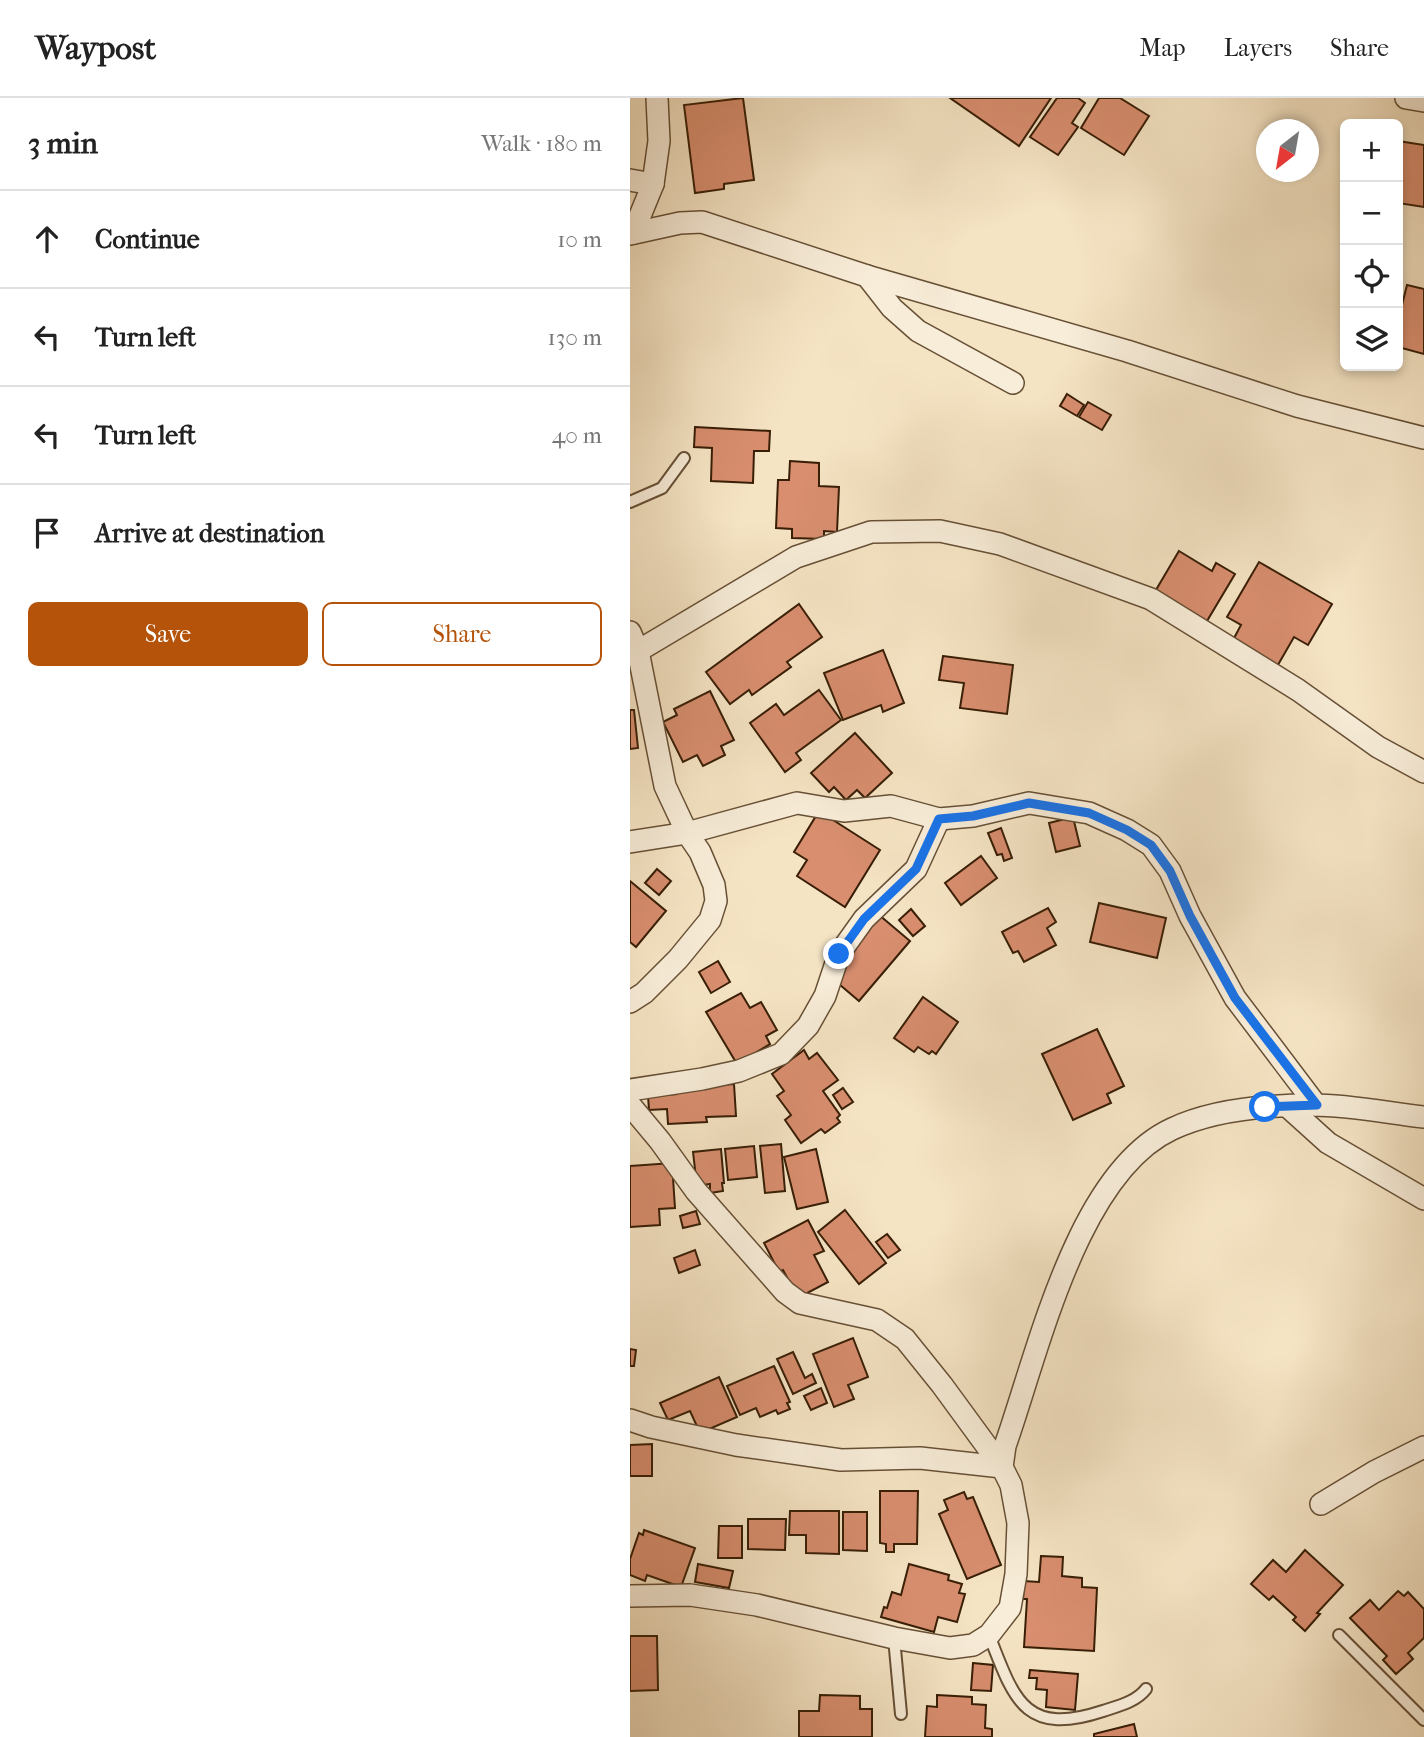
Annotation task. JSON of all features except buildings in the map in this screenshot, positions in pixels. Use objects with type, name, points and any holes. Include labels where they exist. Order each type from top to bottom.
[{"type":"street","points":[[631,234],[653,184],[659,141],[657,98]]},
{"type":"street","points":[[1406,98],[1424,101]]},
{"type":"street","points":[[630,180],[653,184]]},
{"type":"street","points":[[631,234],[680,223],[702,222],[867,276],[1127,351],[1297,406],[1424,438]]},
{"type":"street","points":[[867,276],[892,308],[918,331],[1013,383]]},
{"type":"street","points":[[630,1002],[644,993],[678,959],[710,920],[716,901],[714,885],[700,852],[687,832],[666,786],[634,641],[796,557],[871,533],[940,531],[1000,544],[1151,599],[1297,690],[1378,747],[1424,772]]},
{"type":"street","points":[[630,842],[687,832],[796,803],[844,811],[891,806],[939,819],[973,816],[1029,803],[1089,813],[1127,830],[1151,845],[1170,871],[1190,916],[1235,998],[1317,1105]]},
{"type":"street","points":[[630,1090],[740,1071],[781,1054],[808,1026],[825,996],[839,954],[864,919],[916,869],[939,819]]},
{"type":"street","points":[[630,1105],[696,1191],[785,1292],[800,1303],[877,1320],[905,1339],[1002,1468],[1011,1485],[1018,1523],[1016,1574],[1010,1608],[989,1635],[973,1644],[950,1648],[894,1638],[757,1605],[690,1595],[630,1596]]},
{"type":"street","points":[[1002,1468],[1005,1446],[1060,1279],[1092,1211],[1130,1158],[1171,1129],[1213,1116],[1287,1106],[1317,1105],[1424,1117]]},
{"type":"street","points":[[1287,1106],[1328,1143],[1424,1199]]},
{"type":"street","points":[[630,1420],[651,1427],[788,1454],[841,1460],[920,1458],[1002,1468]]},
{"type":"street","points":[[1321,1504],[1374,1472],[1424,1447]]},
{"type":"lane","points":[[630,502],[662,488],[684,458]]},
{"type":"lane","points":[[989,1635],[1007,1681],[1031,1713],[1042,1719],[1060,1721],[1092,1715],[1140,1697],[1146,1689]]},
{"type":"lane","points":[[1339,1635],[1424,1720]]},
{"type":"lane","points":[[894,1638],[901,1714]]},
{"type":"route","points":[[839,954],[864,919],[916,869],[939,819],[973,816],[1029,803],[1089,813],[1127,830],[1151,845],[1170,871],[1190,916],[1235,998],[1317,1105],[1265,1107]]}]
